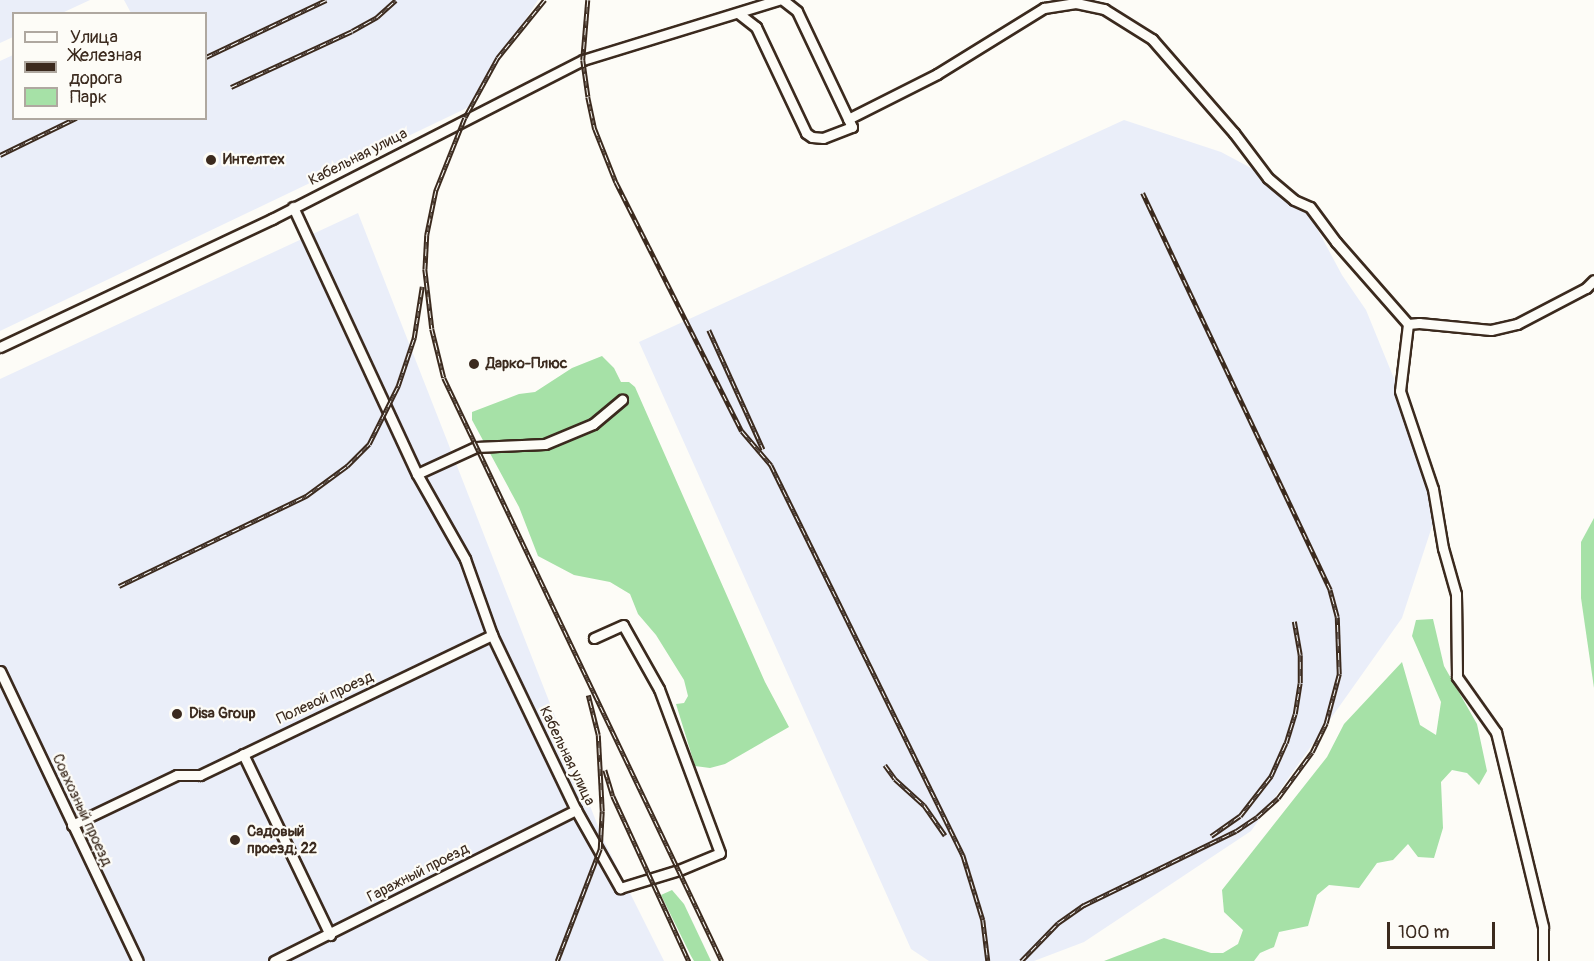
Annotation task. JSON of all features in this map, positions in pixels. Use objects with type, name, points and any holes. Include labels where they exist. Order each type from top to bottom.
[{"type":"street","name":"Кабельная улица","points":[[0,346],[293,207],[583,60],[778,0]]},
{"type":"street","points":[[738,13],[756,27],[808,135],[823,138],[852,127],[797,11],[783,0]]},
{"type":"street","points":[[848,119],[937,74],[1044,8],[1076,3],[1104,9],[1152,39],[1234,133],[1268,178],[1294,200],[1310,207],[1336,242],[1408,324],[1401,391],[1433,489],[1443,548],[1456,594],[1456,677],[1496,732],[1543,927],[1543,961]]},
{"type":"street","name":"Кабельная улица","points":[[293,207],[417,474],[465,559],[492,635],[576,810],[620,888],[679,870],[720,854],[659,689],[623,625],[594,638]]},
{"type":"street","points":[[1408,324],[1491,330],[1517,324],[1586,288],[1594,280]]},
{"type":"street","points":[[417,474],[476,447],[545,444],[593,424],[622,400]]},
{"type":"street","name":"Полевой проезд","points":[[72,825],[177,775],[200,775],[492,635]]},
{"type":"street","name":"Совхозный проезд","points":[[0,671],[138,961]]},
{"type":"street","points":[[243,754],[330,935]]},
{"type":"street","name":"Гаражный проезд","points":[[274,961],[576,810]]},
{"type":"shaded area","points":[[0,0],[90,0],[64,12],[12,12],[12,37],[0,43]]},
{"type":"shaded area","points":[[124,0],[538,0],[471,106],[0,331],[0,61],[12,55],[12,120],[207,120],[207,12],[130,12]]},
{"type":"shaded area","points":[[1124,120],[1221,152],[1298,193],[1342,275],[1366,310],[1442,496],[1402,618],[1251,831],[1084,942],[1034,961],[929,961],[911,949],[639,342]]},
{"type":"shaded area","points":[[358,213],[603,839],[664,961],[0,961],[0,379]]},
{"type":"green space","points":[[602,356],[614,368],[621,382],[629,382],[635,387],[765,682],[789,727],[725,764],[710,768],[695,766],[676,704],[684,703],[688,696],[684,680],[656,635],[638,614],[630,594],[610,582],[574,575],[538,556],[519,507],[472,420],[472,412],[519,394],[535,392],[572,368]]},
{"type":"green space","points":[[1594,518],[1594,688],[1581,598],[1581,542]]},
{"type":"green space","points":[[1433,619],[1444,666],[1477,724],[1487,771],[1479,785],[1467,773],[1452,770],[1441,782],[1443,828],[1434,858],[1418,857],[1408,844],[1393,860],[1377,863],[1359,888],[1329,885],[1317,895],[1308,926],[1279,932],[1274,947],[1260,953],[1254,961],[1104,961],[1164,938],[1211,953],[1223,953],[1238,944],[1243,930],[1224,912],[1222,890],[1327,757],[1344,724],[1402,662],[1420,725],[1436,735],[1441,702],[1412,636],[1416,620]]},
{"type":"green space","points":[[672,890],[684,904],[711,961],[694,961],[691,956],[661,895]]},
{"type":"railway","points":[[207,57],[326,0]]},
{"type":"railway","points":[[231,87],[352,31],[377,17],[396,0]]},
{"type":"railway","points":[[545,0],[498,58],[465,118],[436,191],[427,235],[425,269],[432,329],[444,378],[722,961]]},
{"type":"railway","points":[[588,0],[583,60],[588,97],[595,129],[616,182],[742,431],[771,465],[963,855],[983,920],[988,961]]},
{"type":"railway","points":[[0,155],[72,120]]},
{"type":"railway","points":[[1021,961],[1058,923],[1084,905],[1236,831],[1257,817],[1278,798],[1312,752],[1326,723],[1339,674],[1337,617],[1330,590],[1142,193]]},
{"type":"railway","points":[[119,586],[306,496],[347,466],[369,444],[398,386],[414,338],[422,287]]},
{"type":"railway","points":[[709,330],[763,449]]},
{"type":"railway","points":[[1211,836],[1240,816],[1271,776],[1286,743],[1295,714],[1300,683],[1300,655],[1294,622]]},
{"type":"railway","points":[[557,961],[600,849],[602,811],[598,735],[588,695]]},
{"type":"railway","points":[[885,765],[895,779],[924,805],[945,835]]},
{"type":"railway","points":[[605,770],[613,796],[689,961]]},
{"type":"place","name":"Интелтех","points":[[211,160]]},
{"type":"place","name":"Дарко-Плюс","points":[[474,364]]},
{"type":"place","name":"Disa Group","points":[[177,714]]},
{"type":"place","name":"Садовый проезд, 22","points":[[235,840]]}]
